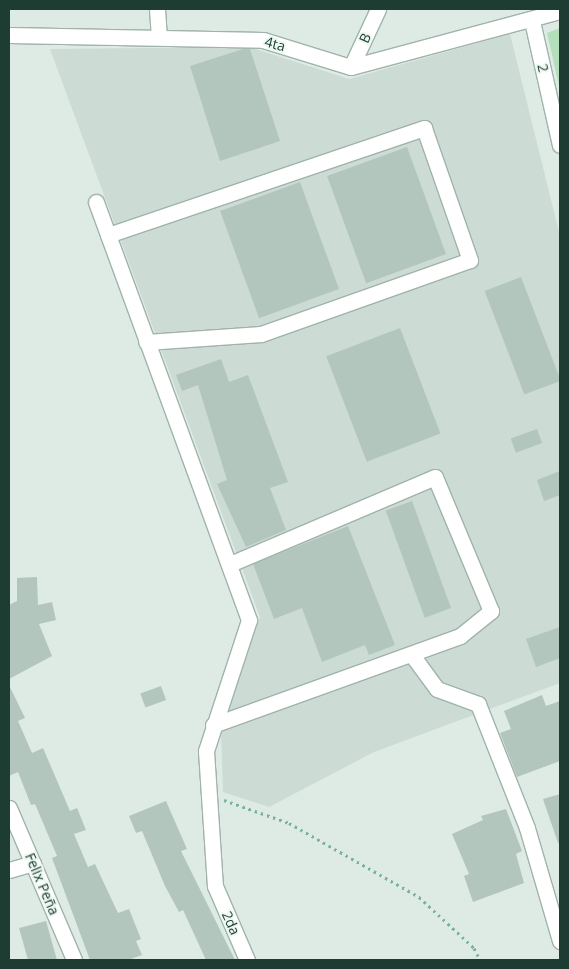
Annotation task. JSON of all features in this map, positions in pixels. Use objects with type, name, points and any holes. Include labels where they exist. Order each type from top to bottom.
[{"type":"street","points":[[157,9],[159,36]]},
{"type":"street","name":"B","points":[[351,67],[378,9]]},
{"type":"street","points":[[351,67],[532,21],[560,11]]},
{"type":"street","name":"2","points":[[532,21],[560,145]]},
{"type":"street","name":"4ta","points":[[9,35],[159,36],[263,40],[351,67]]},
{"type":"street","points":[[108,235],[424,128],[470,260],[261,334],[146,342]]},
{"type":"street","name":"2da","points":[[96,202],[249,620],[206,751],[215,886],[247,960]]},
{"type":"street","points":[[213,725],[412,655],[460,636],[491,611],[436,476],[230,564]]},
{"type":"street","points":[[412,655],[437,689],[478,704],[526,828],[560,941]]},
{"type":"street","name":"Felix Peña","points":[[9,808],[74,960]]},
{"type":"street","points":[[9,870],[33,863]]},
{"type":"path","points":[[209,795],[289,823],[419,898],[474,948],[480,960]]},
{"type":"shaded area","points":[[510,34],[560,236],[560,683],[374,752],[269,807],[223,792],[221,731],[260,617],[50,49],[249,47],[349,79]]},
{"type":"green space","points":[[560,28],[560,90],[547,33]]},
{"type":"building","points":[[243,49],[250,49],[280,141],[220,161],[190,66]]},
{"type":"building","points":[[407,147],[446,254],[366,283],[327,176]]},
{"type":"building","points":[[300,182],[339,289],[259,318],[220,211]]},
{"type":"building","points":[[521,277],[560,379],[560,381],[524,395],[485,291]]},
{"type":"building","points":[[400,328],[440,433],[367,462],[326,356]]},
{"type":"building","points":[[221,359],[229,382],[248,375],[288,482],[270,488],[286,530],[246,547],[217,484],[227,480],[198,385],[182,391],[176,375]]},
{"type":"building","points":[[537,429],[542,443],[516,453],[511,439]]},
{"type":"building","points":[[560,471],[560,495],[544,501],[537,480]]},
{"type":"building","points":[[412,501],[451,608],[425,618],[386,511]]},
{"type":"building","points":[[348,526],[395,645],[369,655],[365,645],[322,662],[302,608],[274,619],[253,564]]},
{"type":"building","points":[[37,577],[38,605],[52,602],[56,620],[39,624],[52,656],[9,679],[9,605],[17,601],[17,578]]},
{"type":"building","points":[[560,627],[560,658],[536,667],[526,639]]},
{"type":"building","points":[[9,685],[25,718],[18,721],[32,753],[43,748],[70,811],[77,808],[86,830],[74,834],[88,867],[95,864],[118,913],[129,909],[141,939],[136,941],[142,955],[128,960],[90,960],[52,858],[57,856],[35,804],[31,805],[18,772],[9,776]]},
{"type":"building","points":[[161,686],[166,700],[145,708],[140,694]]},
{"type":"building","points":[[542,695],[546,706],[560,701],[560,761],[517,777],[500,733],[511,729],[504,711]]},
{"type":"building","points":[[560,794],[560,842],[558,843],[543,799]]},
{"type":"building","points":[[166,801],[187,849],[181,851],[235,960],[206,960],[183,910],[179,912],[165,886],[142,831],[136,833],[129,816]]},
{"type":"building","points":[[506,809],[522,851],[516,854],[524,883],[473,902],[464,876],[469,874],[452,834],[483,820],[481,816]]},
{"type":"building","points":[[46,921],[57,960],[28,960],[19,928]]}]
